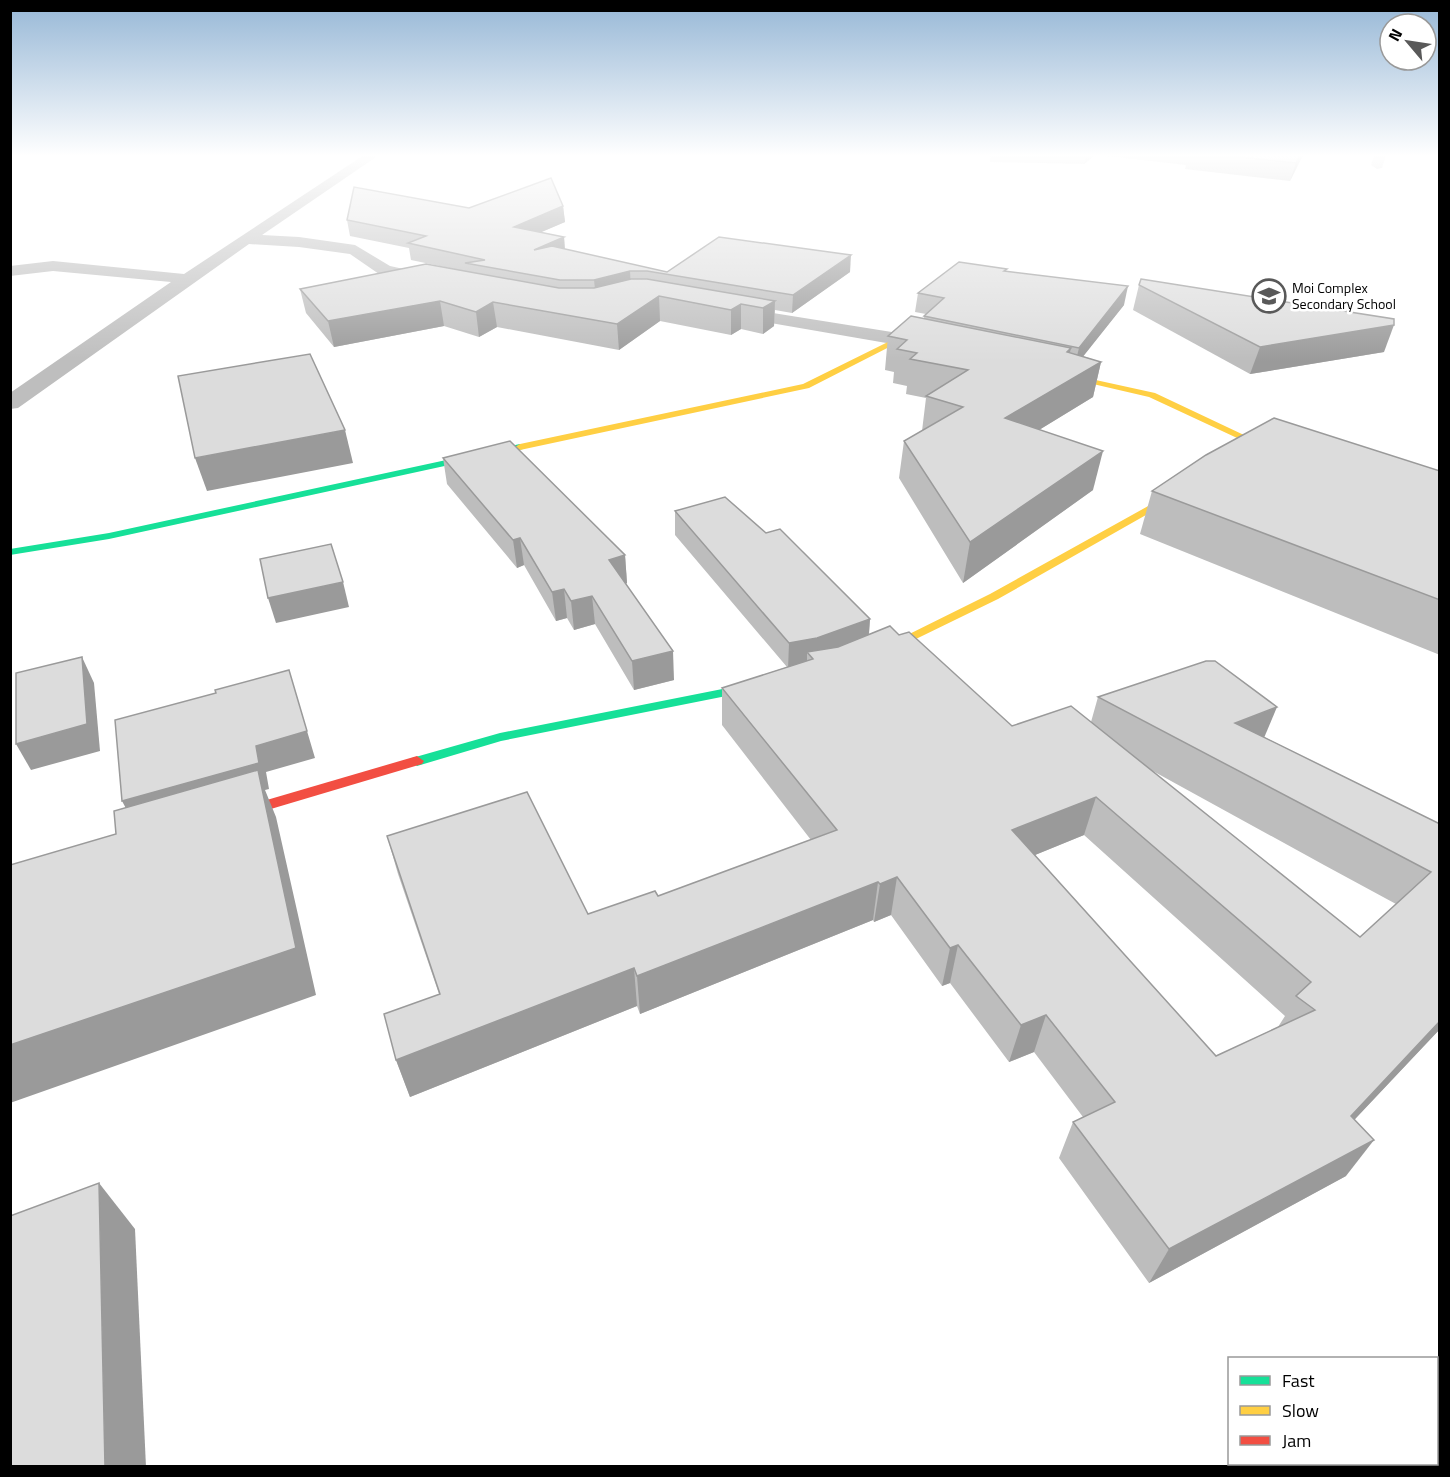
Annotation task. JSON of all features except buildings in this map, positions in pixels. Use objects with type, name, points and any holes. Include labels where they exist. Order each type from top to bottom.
[{"type":"street","points":[[10,403],[271,224]]},
{"type":"street","points":[[247,240],[299,242],[355,249],[385,270],[446,284]]},
{"type":"street","points":[[10,271],[53,266],[188,279]]},
{"type":"street","points":[[718,308],[945,349]]},
{"type":"street","points":[[10,552],[109,536],[806,386],[898,339]]},
{"type":"street","points":[[1037,368],[1140,390],[1168,401],[1253,450],[1290,458]]},
{"type":"street","points":[[864,658],[914,639],[980,605],[1196,482]]},
{"type":"street","points":[[218,819],[500,737],[777,683]]},
{"type":"traffic: fast","points":[[10,552],[109,536],[520,447]]},
{"type":"traffic: fast","points":[[417,761],[500,737],[768,684]]},
{"type":"traffic: slow","points":[[520,447],[806,386],[898,339],[929,346]]},
{"type":"traffic: slow","points":[[1053,372],[1152,395],[1279,454]]},
{"type":"traffic: slow","points":[[875,654],[994,597],[1186,488]]},
{"type":"traffic: jam","points":[[227,817],[417,761]]},
{"type":"place","name":"Moi Complex Secondary School","points":[[1269,296]]}]
